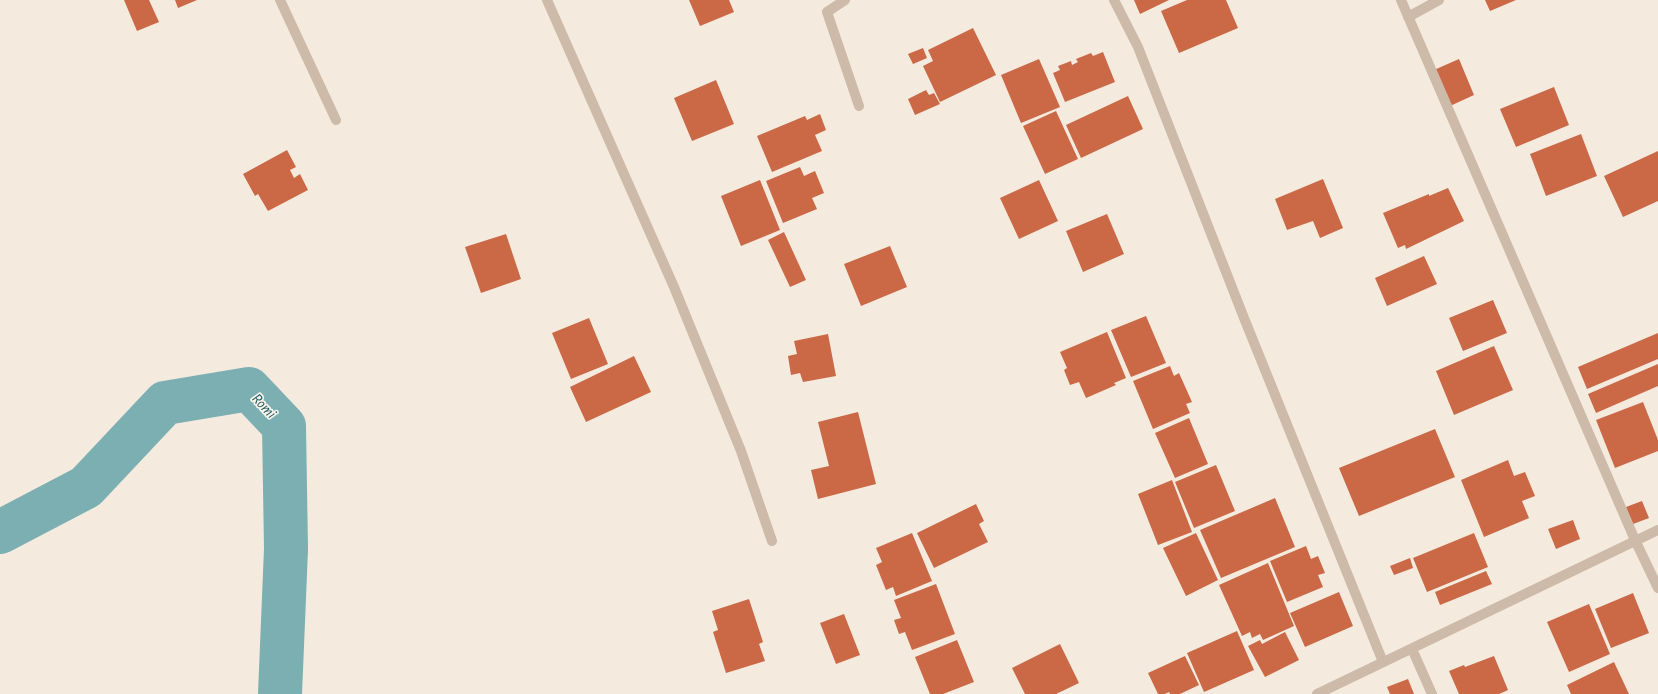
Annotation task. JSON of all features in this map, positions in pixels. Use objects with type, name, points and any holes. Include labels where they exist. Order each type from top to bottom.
[{"type":"street","points":[[280,0],[336,120]]},
{"type":"street","points":[[547,0],[674,287],[741,451],[772,541]]},
{"type":"street","points":[[844,0],[827,12],[859,106]]},
{"type":"street","points":[[1114,0],[1138,47],[1244,318],[1383,662]]},
{"type":"street","points":[[1401,0],[1635,540],[1658,588]]},
{"type":"street","points":[[1408,18],[1439,0]]},
{"type":"street","points":[[1317,694],[1658,530]]},
{"type":"street","points":[[1412,649],[1432,694]]},
{"type":"building","points":[[124,0],[149,0],[159,22],[137,31]]},
{"type":"building","points":[[175,0],[197,0],[178,8]]},
{"type":"building","points":[[689,0],[729,0],[734,12],[700,26]]},
{"type":"building","points":[[1134,0],[1169,0],[1140,14]]},
{"type":"building","points":[[1187,0],[1226,0],[1238,28],[1179,53],[1161,11]]},
{"type":"building","points":[[1485,0],[1516,0],[1490,11]]},
{"type":"building","points":[[973,28],[996,75],[940,102],[923,66],[933,61],[928,50]]},
{"type":"building","points":[[923,48],[927,58],[913,64],[908,54]]},
{"type":"building","points":[[1103,52],[1115,82],[1065,102],[1053,73],[1060,70],[1058,66],[1071,61],[1072,65],[1078,62],[1076,59],[1091,53],[1093,56]]},
{"type":"building","points":[[1039,59],[1060,107],[1021,123],[1001,75]]},
{"type":"building","points":[[1459,59],[1474,95],[1450,106],[1434,70]]},
{"type":"building","points":[[716,80],[734,124],[692,141],[674,98]]},
{"type":"building","points":[[1554,87],[1569,125],[1516,147],[1500,109]]},
{"type":"building","points":[[926,90],[929,95],[934,93],[940,104],[915,115],[908,99]]},
{"type":"building","points":[[1128,96],[1143,129],[1081,158],[1066,125]]},
{"type":"building","points":[[1056,111],[1078,159],[1045,174],[1023,126]]},
{"type":"building","points":[[820,114],[826,130],[815,135],[822,151],[772,172],[757,136],[805,116],[807,120]]},
{"type":"building","points":[[1581,134],[1597,176],[1546,196],[1530,154]]},
{"type":"building","points":[[287,150],[296,167],[290,170],[294,178],[300,174],[308,190],[268,211],[258,194],[255,196],[243,174]]},
{"type":"building","points":[[1658,151],[1658,201],[1623,217],[1604,176]]},
{"type":"building","points":[[800,167],[804,176],[815,171],[824,193],[812,198],[817,209],[783,223],[766,181]]},
{"type":"building","points":[[1323,179],[1343,228],[1320,238],[1313,221],[1287,230],[1275,199]]},
{"type":"building","points":[[760,180],[780,230],[741,246],[721,196]]},
{"type":"building","points":[[1039,180],[1058,221],[1019,239],[1000,198]]},
{"type":"building","points":[[1448,188],[1464,221],[1406,249],[1405,245],[1398,248],[1383,213],[1429,194],[1429,196]]},
{"type":"building","points":[[1107,214],[1124,254],[1083,272],[1066,231]]},
{"type":"building","points":[[784,232],[806,280],[790,287],[768,240]]},
{"type":"building","points":[[506,234],[521,279],[481,293],[465,247]]},
{"type":"building","points":[[890,246],[907,287],[861,306],[844,264]]},
{"type":"building","points":[[1424,256],[1437,284],[1387,306],[1375,278]]},
{"type":"building","points":[[1493,300],[1507,333],[1463,351],[1449,318]]},
{"type":"building","points":[[1146,316],[1166,363],[1131,377],[1111,330]]},
{"type":"building","points":[[589,318],[608,364],[571,379],[552,333]]},
{"type":"building","points":[[1107,332],[1126,378],[1114,383],[1116,385],[1086,398],[1079,382],[1070,385],[1064,370],[1067,368],[1060,352]]},
{"type":"building","points":[[1658,333],[1658,359],[1587,389],[1578,367]]},
{"type":"building","points":[[828,334],[836,376],[803,382],[800,373],[791,375],[788,356],[797,354],[794,341]]},
{"type":"building","points":[[1494,346],[1513,390],[1454,415],[1436,371]]},
{"type":"building","points":[[634,356],[651,392],[586,422],[570,387]]},
{"type":"building","points":[[1658,364],[1658,386],[1596,413],[1588,394]]},
{"type":"building","points":[[1170,366],[1174,376],[1179,373],[1192,402],[1186,404],[1190,413],[1153,429],[1133,381]]},
{"type":"building","points":[[1643,402],[1658,440],[1658,451],[1615,468],[1596,420]]},
{"type":"building","points":[[858,412],[876,484],[818,499],[811,470],[829,466],[818,422]]},
{"type":"building","points":[[1189,418],[1208,464],[1175,478],[1155,433]]},
{"type":"building","points":[[1435,429],[1455,477],[1359,516],[1339,468]]},
{"type":"building","points":[[1508,460],[1514,476],[1525,472],[1535,496],[1522,501],[1529,518],[1484,537],[1461,480]]},
{"type":"building","points":[[1216,465],[1235,511],[1194,528],[1175,482]]},
{"type":"building","points":[[1172,480],[1192,532],[1158,545],[1138,494]]},
{"type":"building","points":[[1275,498],[1295,547],[1221,578],[1200,530]]},
{"type":"building","points":[[1642,501],[1649,518],[1633,524],[1626,507]]},
{"type":"building","points":[[976,504],[984,521],[979,524],[988,542],[934,568],[917,533]]},
{"type":"building","points":[[1573,520],[1580,539],[1556,549],[1548,529]]},
{"type":"building","points":[[912,533],[932,581],[896,596],[893,587],[886,590],[876,565],[882,562],[876,548]]},
{"type":"building","points":[[1196,533],[1218,580],[1186,596],[1163,548]]},
{"type":"building","points":[[1474,533],[1488,567],[1427,592],[1413,558]]},
{"type":"building","points":[[1306,546],[1311,559],[1318,556],[1325,573],[1318,575],[1323,587],[1287,602],[1270,561]]},
{"type":"building","points":[[1410,558],[1413,568],[1394,575],[1390,566]]},
{"type":"building","points":[[1268,563],[1294,626],[1263,640],[1260,634],[1252,638],[1250,632],[1242,636],[1219,585]]},
{"type":"building","points":[[1486,571],[1492,584],[1440,605],[1435,592]]},
{"type":"building","points":[[936,584],[955,634],[912,650],[905,632],[899,634],[894,620],[901,618],[894,600]]},
{"type":"building","points":[[1339,592],[1353,626],[1305,647],[1290,613]]},
{"type":"building","points":[[1633,593],[1649,633],[1611,648],[1595,609]]},
{"type":"building","points":[[749,599],[763,642],[759,644],[765,661],[726,673],[713,632],[718,630],[712,611]]},
{"type":"building","points":[[1589,604],[1610,654],[1569,672],[1547,622]]},
{"type":"building","points":[[844,614],[860,655],[836,664],[820,623]]},
{"type":"building","points":[[1237,631],[1254,670],[1204,692],[1187,653]]},
{"type":"building","points":[[1285,632],[1299,660],[1265,677],[1248,646],[1260,640],[1262,644]]},
{"type":"building","points":[[957,640],[974,682],[943,694],[930,694],[915,657]]},
{"type":"building","points":[[1060,644],[1079,683],[1056,694],[1025,694],[1012,668]]},
{"type":"building","points":[[1185,656],[1199,685],[1180,694],[1170,694],[1169,692],[1165,694],[1158,694],[1148,673]]},
{"type":"building","points":[[1494,656],[1508,690],[1499,694],[1459,694],[1449,671],[1464,665],[1465,667]]},
{"type":"building","points":[[1614,662],[1629,694],[1571,694],[1567,685]]},
{"type":"building","points":[[1408,679],[1414,694],[1390,694],[1387,687]]},
{"type":"waterway","name":"Romi","points":[[0,532],[86,487],[165,403],[249,389],[284,426],[286,549],[280,694]]}]
